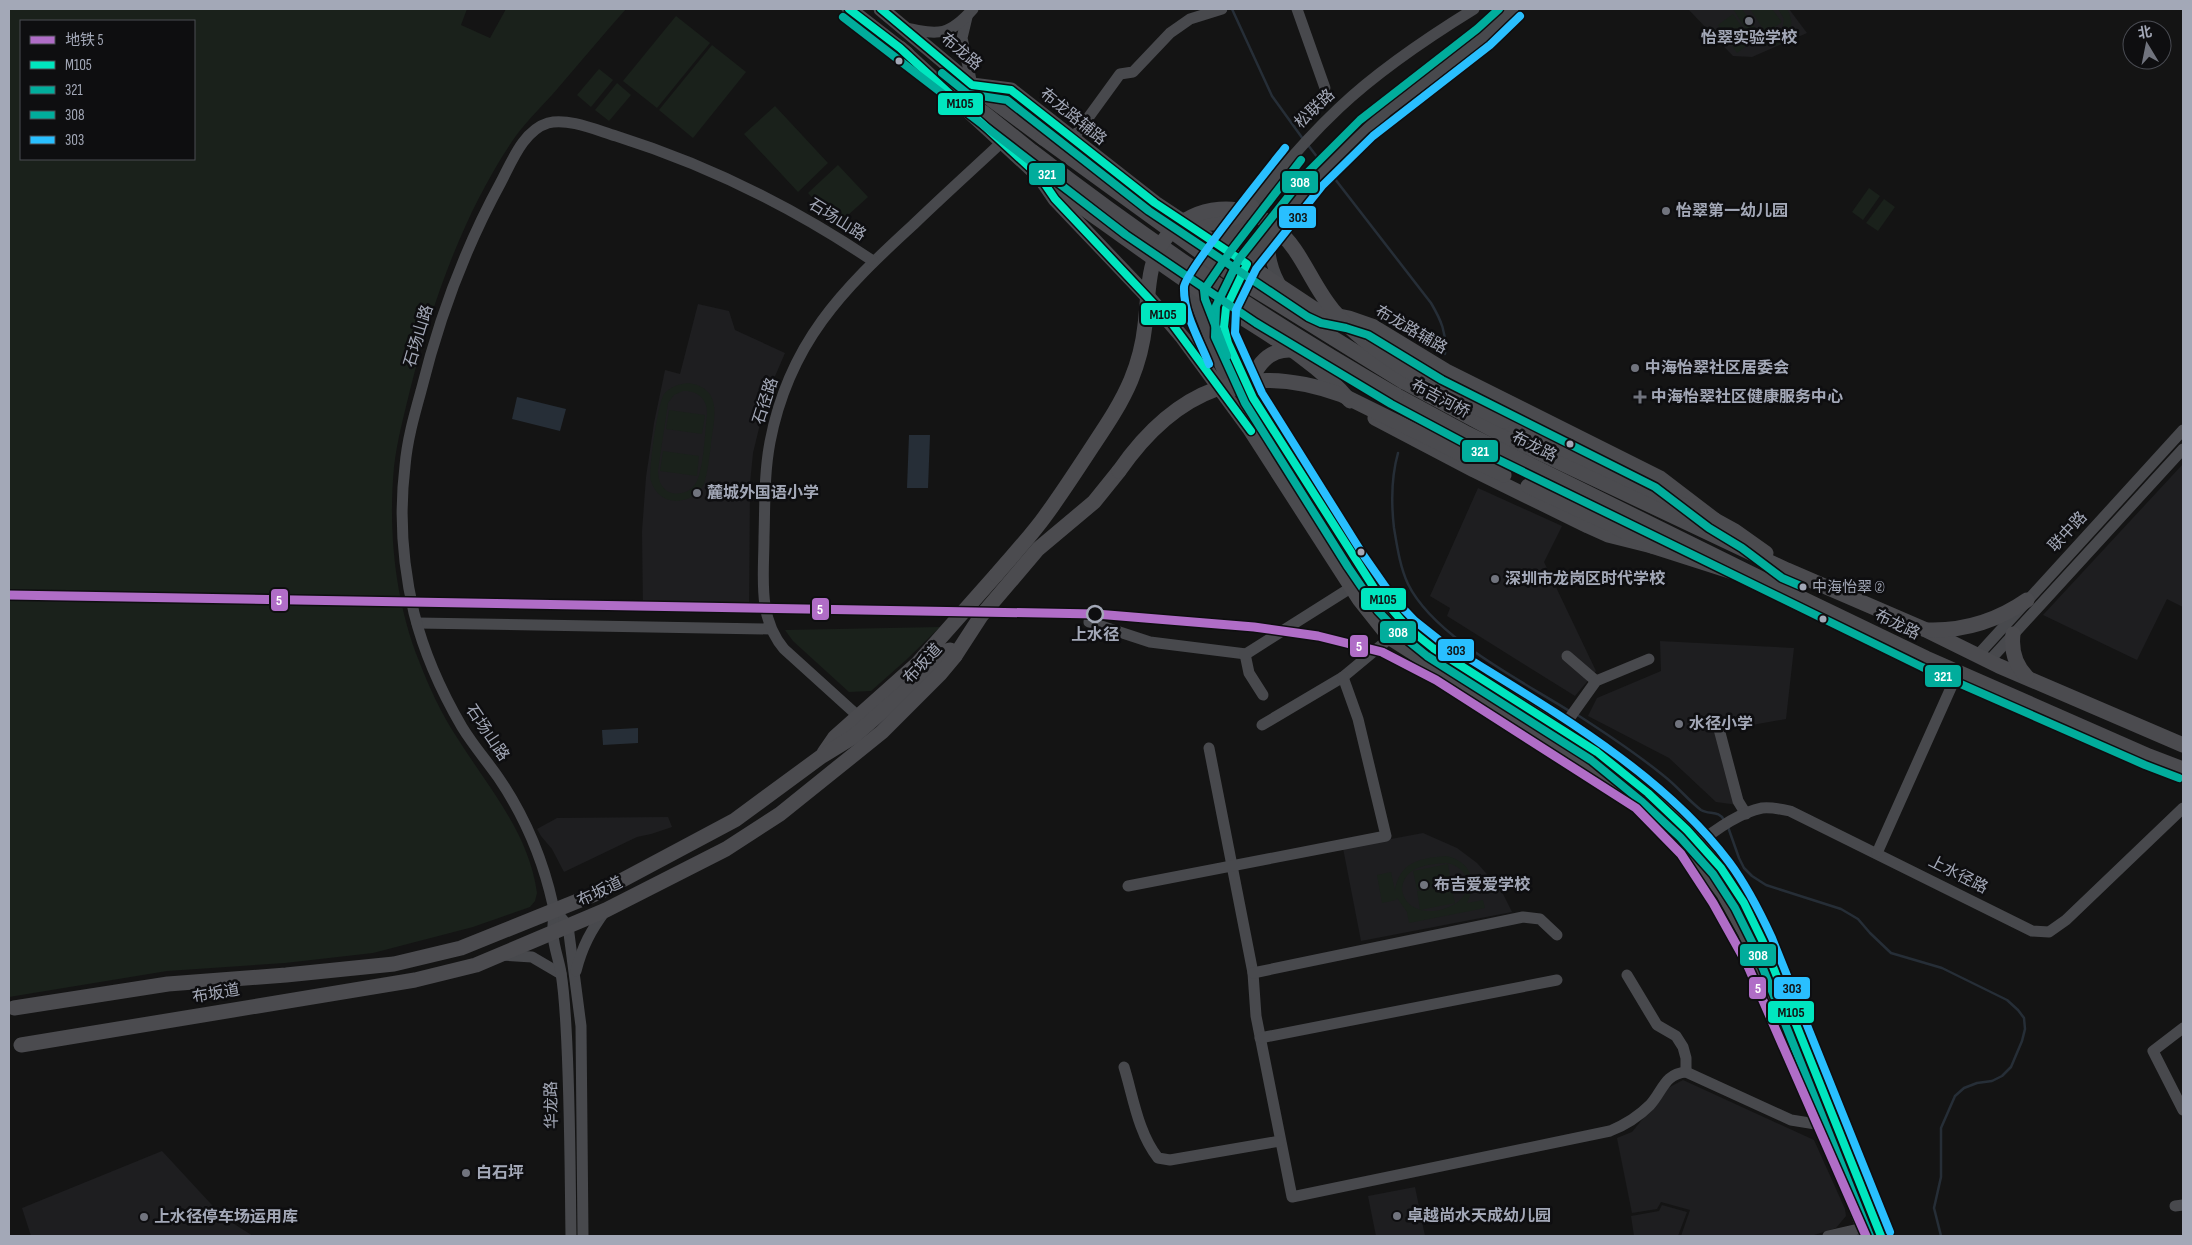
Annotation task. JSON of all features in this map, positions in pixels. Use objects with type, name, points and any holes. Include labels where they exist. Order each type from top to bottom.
[{"type":"main road","name":"布龙路","points":[[849,9],[1033,152],[1125,221],[1210,281],[1396,395]]},
{"type":"main road","name":"布龙路","points":[[881,9],[972,85],[1236,278],[1404,382]]},
{"type":"main road","points":[[900,48],[1040,177],[1194,287],[1291,350],[1333,383],[1360,410],[1403,434],[1608,535],[1652,546],[1711,566],[1764,580]]},
{"type":"main road","name":"布龙路辅路","points":[[972,85],[1011,90],[1072,140],[1174,216],[1222,246],[1318,312],[1349,318],[1372,326],[1446,371],[1660,478],[1715,520]]},
{"type":"main road","points":[[1040,177],[1055,199],[1170,322],[1249,428],[1368,612],[1390,638],[1610,778],[1663,822],[1700,842]]},
{"type":"main road","points":[[1174,216],[1193,222],[1214,223],[1235,218],[1252,207]]},
{"type":"main road","points":[[822,756],[835,737],[918,663],[996,575],[1056,500],[1112,416],[1131,381],[1142,345],[1151,274],[1160,247],[1167,236],[1193,216],[1219,208],[1244,211],[1267,222],[1291,244],[1325,299],[1344,322],[1368,343],[1415,374],[1504,421],[1715,520],[1748,540],[1787,570]]},
{"type":"main road","points":[[1247,264],[1226,308],[1224,327],[1228,343],[1253,398],[1361,569],[1396,616],[1408,628],[1434,648],[1597,752],[1648,793],[1700,842],[1724,894],[1745,932],[1830,1126],[1881,1236]]},
{"type":"main road","points":[[1253,398],[1252,382],[1258,367],[1273,354],[1291,350]]},
{"type":"main road","name":"布坂道","points":[[21,1045],[415,980],[476,965],[606,910],[726,848],[780,814],[882,732],[1025,563],[1038,549],[1094,502],[1144,436],[1163,418],[1186,403],[1220,387],[1248,381],[1274,380],[1316,386],[1342,395],[1652,546]]},
{"type":"main road","name":"布吉河桥","points":[[1404,382],[1471,427]]},
{"type":"main road","name":"布吉河桥","points":[[1396,395],[1471,427]]},
{"type":"main road","name":"布龙路","points":[[1471,427],[1787,570],[1926,630],[1983,658],[2183,745]]},
{"type":"main road","name":"布龙路","points":[[1471,427],[1764,580],[1958,672],[2149,756],[2183,769]]},
{"type":"main road","points":[[1926,630],[1953,629],[1979,624],[2004,614],[2027,600]]},
{"type":"main road","points":[[2013,634],[2013,655],[2019,667],[2028,678]]},
{"type":"main road","name":"布坂道","points":[[14,1008],[168,984],[394,964],[461,948],[600,892],[735,820],[822,756],[853,736],[950,653]]},
{"type":"main road","points":[[1830,1126],[1865,1232]]},
{"type":"street","points":[[1297,9],[1325,88]]},
{"type":"street","name":"松联路","points":[[1194,287],[1222,246],[1293,154],[1322,125],[1378,75],[1474,9]]},
{"type":"street","points":[[1247,264],[1315,179],[1344,150],[1388,110],[1484,37],[1513,9]]},
{"type":"street","points":[[1072,140],[1120,74],[1133,72],[1170,33],[1190,19],[1220,10]]},
{"type":"street","points":[[906,28],[929,33],[947,32],[955,27],[967,11]]},
{"type":"street","points":[[967,11],[962,38],[972,85]]},
{"type":"street","name":"石场山路","points":[[554,909],[538,856],[524,824],[498,778],[469,738],[449,704],[427,656],[417,623],[406,565],[403,523],[404,467],[410,430],[436,336],[456,279],[493,196],[530,134],[540,126],[552,122],[564,122],[608,134],[671,155],[762,195],[820,227],[872,261]]},
{"type":"street","name":"石径路","points":[[858,716],[784,649],[771,629],[766,614],[764,598],[765,483],[775,421],[788,381],[807,343],[839,297],[872,261],[1002,142]]},
{"type":"street","points":[[1271,234],[1269,243],[1272,263],[1284,289]]},
{"type":"street","points":[[1194,287],[1193,295],[1201,317],[1230,391],[1249,428]]},
{"type":"street","name":"联中路","points":[[1983,658],[2027,600],[2183,430]]},
{"type":"street","name":"联中路","points":[[1983,658],[2013,634],[2183,449]]},
{"type":"street","points":[[1090,615],[1089,622],[1150,642],[1245,654],[1352,587]]},
{"type":"street","points":[[417,623],[771,629]]},
{"type":"street","points":[[1262,724],[1343,677],[1390,638]]},
{"type":"street","points":[[1245,654],[1249,673],[1263,695]]},
{"type":"street","points":[[1567,656],[1596,681]]},
{"type":"street","points":[[1561,730],[1596,681],[1649,659]]},
{"type":"street","points":[[1877,853],[1958,672]]},
{"type":"street","points":[[1128,886],[1386,836],[1358,719],[1343,677]]},
{"type":"street","points":[[1719,729],[1738,801],[1744,815]]},
{"type":"street","points":[[1209,748],[1253,974],[1256,1016],[1260,1038],[1292,1197],[1610,1131],[1623,1126],[1650,1104],[1671,1076],[1686,1072],[1791,1120],[1830,1126]]},
{"type":"street","name":"上水径路","points":[[1700,842],[1744,815],[1762,808],[1790,811],[2032,931],[2050,932],[2066,920],[2183,808]]},
{"type":"street","points":[[554,909],[568,926]]},
{"type":"street","name":"华龙路","points":[[554,909],[552,933],[561,974],[566,1028],[571,1236]]},
{"type":"street","points":[[575,978],[582,947],[592,927],[606,910]]},
{"type":"street","points":[[1253,974],[1523,917],[1540,919],[1557,935]]},
{"type":"street","name":"华龙路","points":[[568,926],[581,1026],[583,1236]]},
{"type":"street","points":[[500,955],[532,957],[561,974]]},
{"type":"street","points":[[1627,975],[1656,1025],[1676,1036],[1686,1058],[1686,1072]]},
{"type":"street","points":[[1260,1038],[1557,980]]},
{"type":"street","points":[[2183,1028],[2153,1051],[2183,1110]]},
{"type":"street","points":[[1124,1066],[1144,1133],[1151,1149],[1158,1158],[1170,1160],[1280,1141]]},
{"type":"street","points":[[1828,1236],[1865,1232]]},
{"type":"shaded area","points":[[9,9],[467,9],[461,25],[490,38],[506,9],[626,9],[517,134],[495,168],[479,198],[451,260],[428,325],[405,409],[394,467],[392,516],[395,566],[404,614],[411,638],[427,680],[445,718],[516,830],[532,871],[537,893],[535,901],[530,907],[473,927],[373,953],[285,963],[167,971],[9,997]]},
{"type":"shaded area","name":"怡翠实验学校","points":[[1688,9],[1789,9],[1807,33],[1752,57],[1733,56]]},
{"type":"shaded area","points":[[1733,9],[1742,9],[1758,32],[1768,38],[1776,37],[1782,31],[1784,19],[1778,9],[1787,9],[1791,24],[1790,32],[1781,43],[1775,46],[1759,43],[1748,32]]},
{"type":"shaded area","points":[[1750,9],[1772,9],[1782,22],[1766,33]]},
{"type":"shaded area","points":[[1733,14],[1752,42],[1737,53],[1718,25]]},
{"type":"shaded area","points":[[676,16],[710,43],[657,108],[623,81]]},
{"type":"shaded area","points":[[712,45],[746,72],[693,138],[659,110]]},
{"type":"shaded area","points":[[599,69],[613,80],[591,107],[577,95]]},
{"type":"shaded area","points":[[617,83],[631,95],[609,121],[595,110]]},
{"type":"shaded area","points":[[775,106],[828,163],[798,192],[744,134]]},
{"type":"shaded area","points":[[838,165],[868,197],[837,225],[808,193]]},
{"type":"shaded area","points":[[1869,188],[1880,196],[1863,220],[1852,212]]},
{"type":"shaded area","points":[[1884,199],[1895,207],[1878,231],[1866,223]]},
{"type":"shaded area","name":"麓城外国语小学","points":[[698,304],[729,311],[735,330],[785,353],[767,395],[753,453],[750,483],[749,614],[643,612],[642,531],[646,477],[654,423],[665,370],[680,374]]},
{"type":"shaded area","points":[[688,383],[699,386],[707,391],[712,398],[714,406],[714,425],[708,464],[704,484],[699,491],[692,497],[684,500],[668,500],[655,490],[650,475],[656,423],[664,394],[678,385]],"holes":[[[688,391],[701,396],[706,404],[704,448],[695,485],[688,491],[676,494],[667,491],[663,487],[659,479],[658,470],[668,403],[674,395]]]},
{"type":"shaded area","points":[[517,397],[566,409],[560,431],[512,419]]},
{"type":"shaded area","points":[[669,410],[705,415],[702,434],[666,429]]},
{"type":"shaded area","points":[[909,435],[930,435],[928,488],[907,488]]},
{"type":"shaded area","points":[[663,451],[699,456],[697,476],[660,471]]},
{"type":"shaded area","points":[[2183,464],[2183,607],[2167,599],[2137,660],[2043,615]]},
{"type":"shaded area","name":"深圳市龙岗区时代学校","points":[[1478,488],[1562,526],[1544,562],[1596,671],[1575,696],[1447,616],[1450,608],[1430,596]]},
{"type":"shaded area","points":[[940,627],[871,691],[849,692],[793,641],[785,630]]},
{"type":"shaded area","name":"水径小学","points":[[1660,641],[1794,648],[1786,719],[1724,730],[1745,806],[1716,802],[1669,758],[1588,716],[1597,698],[1661,671]]},
{"type":"shaded area","points":[[638,728],[638,743],[603,745],[602,730]]},
{"type":"shaded area","points":[[668,817],[672,827],[637,837],[564,872],[552,849],[537,829],[557,818]]},
{"type":"shaded area","name":"布吉爱爱学校","points":[[1423,833],[1457,848],[1477,863],[1501,890],[1512,912],[1361,941],[1343,848]]},
{"type":"shaded area","points":[[1446,856],[1461,862],[1470,874],[1472,888],[1467,903],[1483,900],[1485,908],[1409,923],[1407,912],[1397,898],[1396,900],[1382,903],[1377,875],[1391,872],[1395,891],[1401,874],[1412,863],[1428,858]],"holes":[[[1446,863],[1459,868],[1465,875],[1467,887],[1463,897],[1454,905],[1442,910],[1429,911],[1417,909],[1407,902],[1402,890],[1403,882],[1407,876],[1417,868]]]},
{"type":"shaded area","points":[[1448,864],[1451,883],[1417,890],[1413,871]]},
{"type":"shaded area","points":[[1451,885],[1455,903],[1420,910],[1417,891]]},
{"type":"shaded area","points":[[1683,1080],[1814,1140],[1845,1209],[1846,1216],[1836,1228],[1811,1236],[1681,1236],[1690,1210],[1661,1202],[1657,1209],[1632,1213],[1617,1138],[1632,1132],[1668,1088]]},
{"type":"shaded area","points":[[162,1151],[223,1217],[253,1236],[31,1236],[22,1208]]},
{"type":"shaded area","name":"卓越尚水天成幼儿园","points":[[1415,1187],[1425,1236],[1376,1236],[1368,1196]]},
{"type":"shaded area","points":[[1662,1205],[1687,1212],[1678,1236],[1634,1236],[1631,1216],[1659,1211]]},
{"type":"waterway","points":[[1232,9],[1272,96],[1303,139]]},
{"type":"waterway","points":[[1308,145],[1324,166]]},
{"type":"waterway","points":[[1328,170],[1431,303],[1442,327],[1445,340],[1445,354]]},
{"type":"waterway","points":[[1398,453],[1392,490],[1394,528],[1405,577],[1420,603],[1458,640],[1505,672],[1571,712]]},
{"type":"waterway","points":[[1576,714],[1621,744],[1669,780],[1701,810],[1717,814],[1724,820]]},
{"type":"waterway","points":[[1728,827],[1739,858],[1744,868],[1752,876],[1766,885],[1841,909],[1858,919],[1891,953],[1942,968],[2007,1000],[2024,1018],[2025,1029],[2022,1041],[2011,1067],[2002,1076],[1992,1081],[1977,1083],[1964,1088],[1955,1096],[1941,1128],[1941,1177],[1934,1208],[1941,1236]]},
{"type":"metro line","name":"5","points":[[9,595],[1096,614],[1254,627],[1318,636],[1382,652],[1436,680],[1636,808],[1681,854],[1713,903],[1747,964],[1866,1236]]},
{"type":"transit line","name":"M105","points":[[849,9],[900,48],[1040,177],[1055,199],[1170,321],[1251,431]]},
{"type":"transit line","name":"M105","points":[[881,9],[972,85],[1011,90],[1155,203],[1247,264],[1226,308],[1224,327],[1228,343],[1253,398],[1376,591],[1408,628],[1433,648],[1597,752],[1648,793],[1687,830],[1721,868],[1744,903],[1763,942],[1881,1236]]},
{"type":"transit line","name":"308","points":[[1499,9],[1477,29],[1360,120],[1307,173],[1239,259],[1216,306],[1215,337],[1245,403],[1348,567],[1378,611],[1401,635],[1427,656],[1591,760],[1641,801],[1680,837],[1713,874],[1735,908],[1754,946],[1870,1236]]},
{"type":"transit line","name":"303","points":[[1520,16],[1490,45],[1373,136],[1322,186],[1256,269],[1236,310],[1235,333],[1262,393],[1364,556],[1394,599],[1415,621],[1439,640],[1556,713],[1632,767],[1668,796],[1700,828],[1729,862],[1753,899],[1772,938],[1890,1232]]},
{"type":"transit line","name":"321","points":[[843,17],[1126,235],[1256,323],[1391,404],[1464,443],[1922,667],[2145,765],[2179,778]]},
{"type":"transit line","name":"321","points":[[942,73],[968,94],[1007,100],[1149,211],[1308,317],[1321,323],[1368,335],[1442,380],[1655,487],[1709,528],[1742,548],[1782,578],[1803,587]]},
{"type":"transit line","name":"303","points":[[1209,364],[1189,317],[1184,297],[1184,287],[1212,241],[1285,148]]},
{"type":"transit line","name":"308","points":[[1227,356],[1205,299],[1204,290],[1230,252],[1301,160]]},
{"type":"place","name":"怡翠实验学校","points":[[1749,21]]},
{"type":"place","name":"怡翠第一幼儿园","points":[[1666,211]]},
{"type":"place","name":"中海怡翠社区居委会","points":[[1635,368]]},
{"type":"place","name":"中海怡翠社区健康服务中心","points":[[1640,397]]},
{"type":"place","name":"麓城外国语小学","points":[[697,493]]},
{"type":"place","name":"深圳市龙岗区时代学校","points":[[1495,579]]},
{"type":"place","name":"中海怡翠 ②","points":[[1803,587]]},
{"type":"place","name":"上水径","points":[[1095,614]]},
{"type":"place","name":"水径小学","points":[[1679,724]]},
{"type":"place","name":"布吉爱爱学校","points":[[1424,885]]},
{"type":"place","name":"白石坪","points":[[466,1173]]},
{"type":"place","name":"卓越尚水天成幼儿园","points":[[1397,1216]]},
{"type":"place","name":"上水径停车场运用库","points":[[144,1217]]}]
